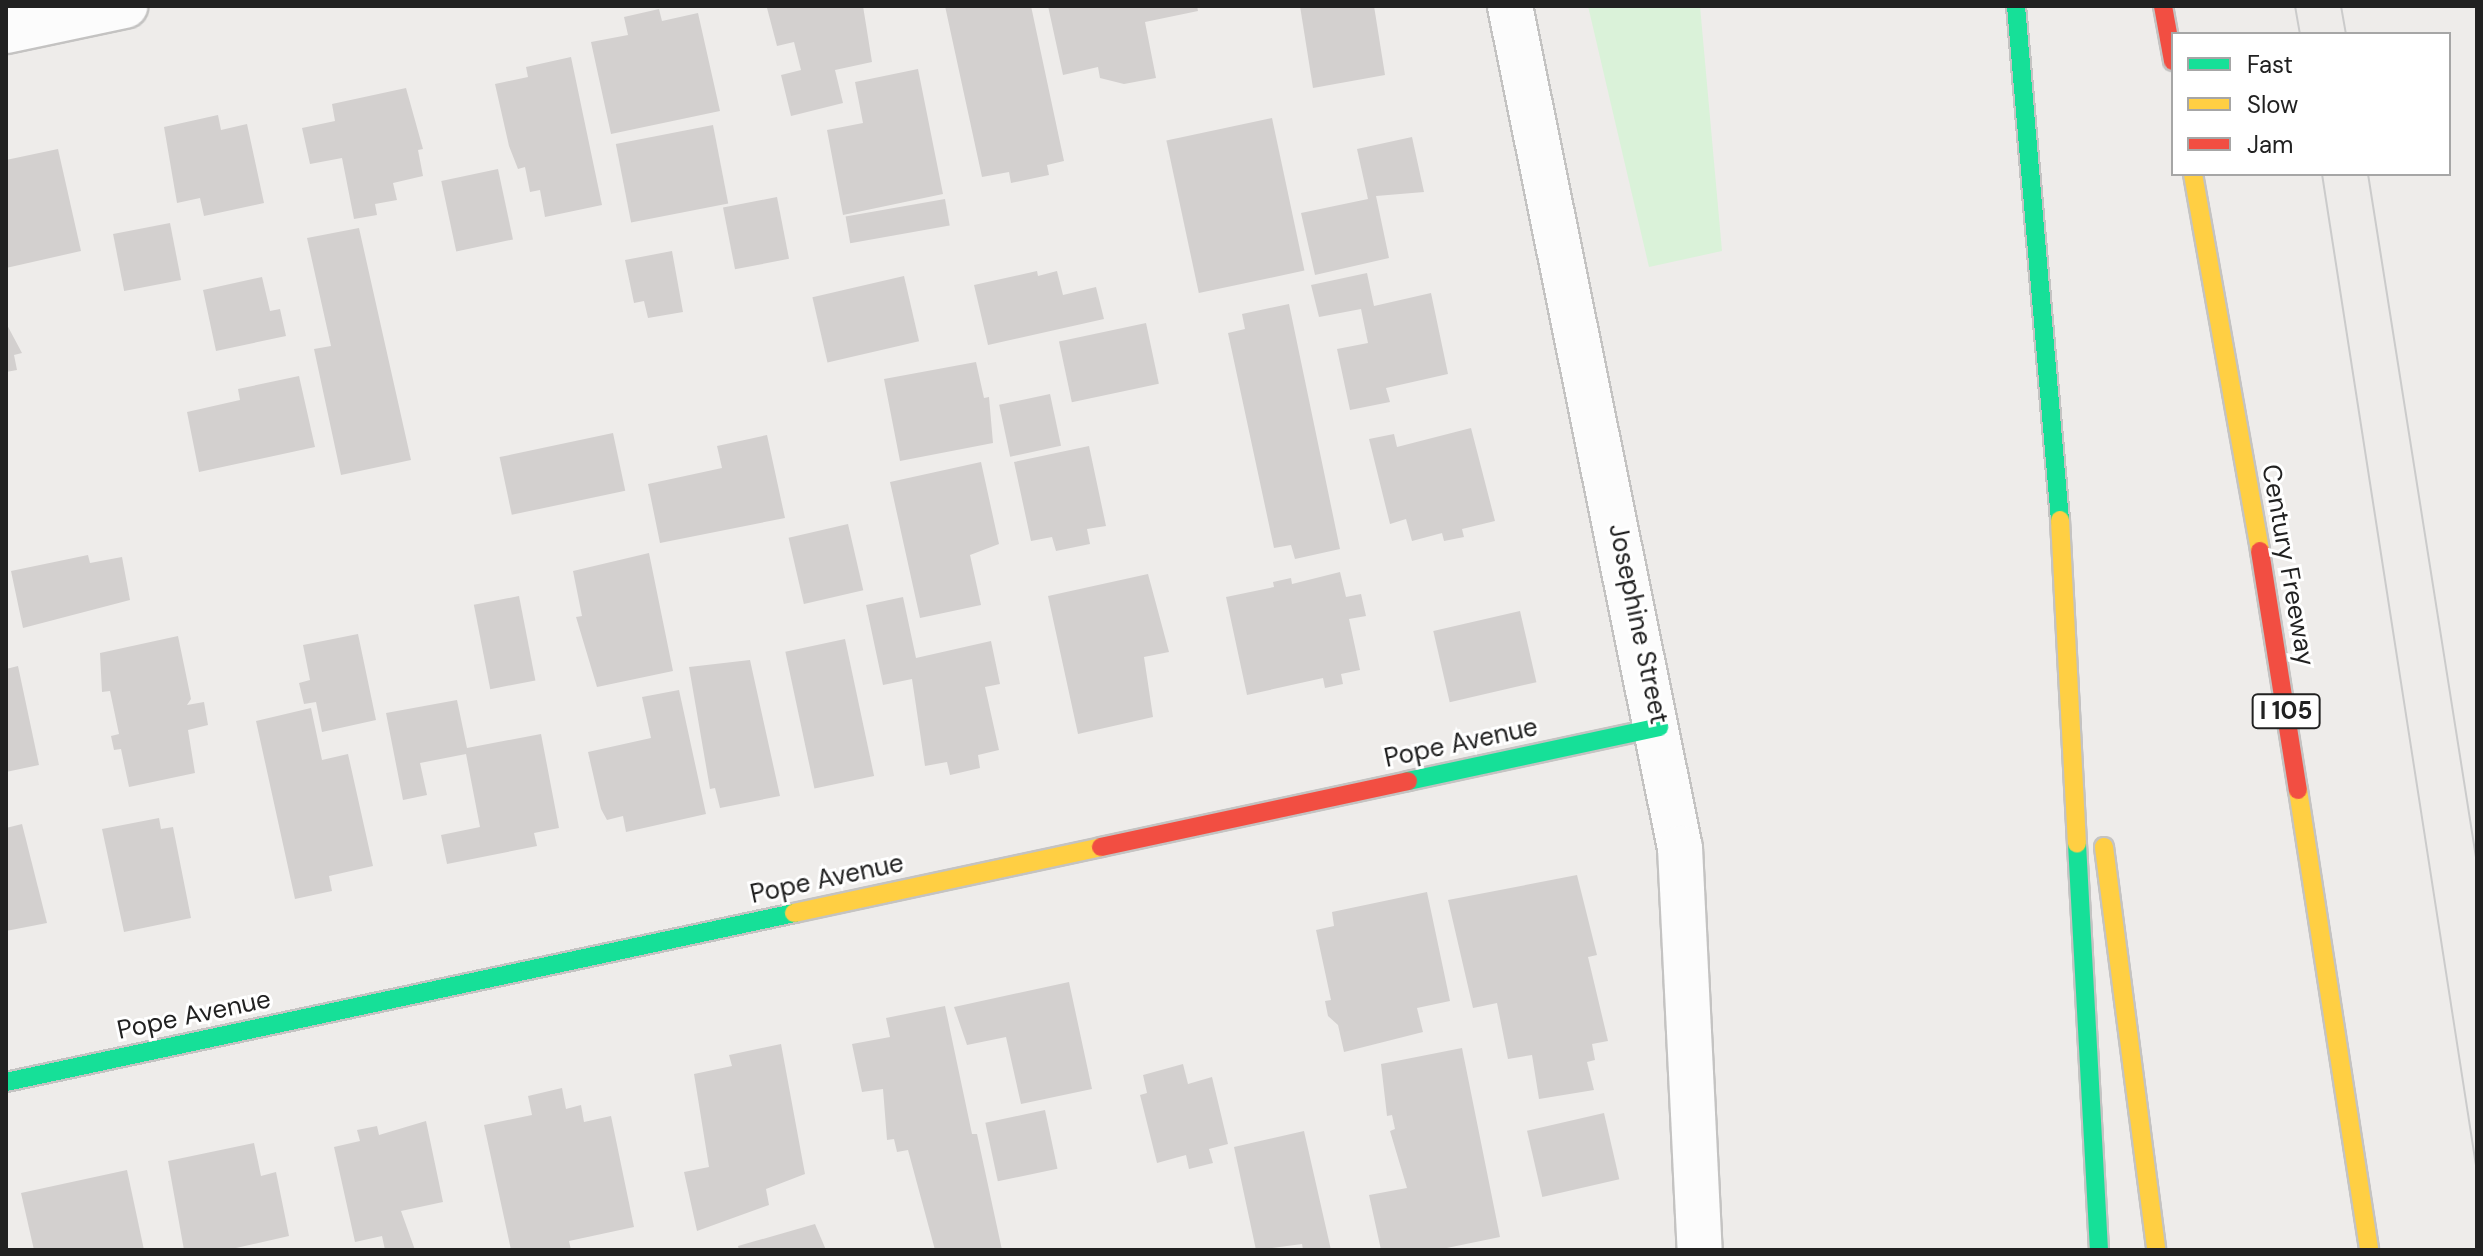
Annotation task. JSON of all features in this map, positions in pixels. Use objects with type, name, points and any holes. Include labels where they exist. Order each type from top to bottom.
[{"type":"main road","points":[[2016,6],[2059,503],[2099,1250]]},
{"type":"main road","points":[[2163,6],[2171,50]]},
{"type":"main road","name":"Century Freeway","points":[[2193,176],[2271,614],[2369,1250]]},
{"type":"main road","points":[[2059,503],[2094,768]]},
{"type":"main road","name":"Pope Avenue","points":[[6,1082],[1659,727]]},
{"type":"main road","points":[[2102,830],[2156,1250]]},
{"type":"street","points":[[6,31],[125,6]]},
{"type":"street","name":"Josephine Street","points":[[1510,6],[1659,727],[1680,848],[1700,1250]]},
{"type":"green space","points":[[1588,6],[1700,6],[1722,251],[1649,267]]},
{"type":"building","points":[[863,6],[872,62],[835,70],[843,103],[791,116],[781,75],[801,70],[794,42],[777,46],[767,8]]},
{"type":"building","points":[[945,6],[1031,6],[1064,161],[1047,165],[1049,175],[1011,183],[1009,172],[982,177]]},
{"type":"building","points":[[1048,6],[1197,6],[1198,11],[1145,22],[1156,78],[1124,84],[1100,78],[1098,67],[1063,75]]},
{"type":"building","points":[[1300,6],[1374,6],[1385,75],[1313,88]]},
{"type":"building","points":[[659,9],[662,21],[698,13],[720,111],[611,134],[591,42],[628,35],[624,17]]},
{"type":"building","points":[[571,57],[602,205],[545,217],[540,190],[530,192],[525,167],[518,169],[509,146],[495,84],[528,77],[526,67]]},
{"type":"building","points":[[918,69],[943,194],[843,215],[827,130],[863,123],[855,82]]},
{"type":"building","points":[[406,88],[423,149],[418,150],[423,176],[393,183],[397,200],[375,204],[377,215],[354,219],[342,158],[310,164],[302,128],[335,121],[332,104]]},
{"type":"building","points":[[218,115],[221,130],[247,124],[264,203],[204,216],[200,198],[177,203],[164,127]]},
{"type":"building","points":[[1272,118],[1304,271],[1199,293],[1166,140]]},
{"type":"building","points":[[713,125],[728,204],[631,222],[616,144]]},
{"type":"building","points":[[1412,137],[1424,192],[1376,196],[1389,258],[1315,275],[1301,213],[1368,199],[1357,149]]},
{"type":"building","points":[[58,149],[81,251],[6,268],[6,160]]},
{"type":"building","points":[[498,169],[513,239],[456,251],[441,181]]},
{"type":"building","points":[[777,197],[789,259],[735,269],[723,207]]},
{"type":"building","points":[[945,199],[950,226],[850,243],[846,217]]},
{"type":"building","points":[[170,223],[181,280],[124,291],[113,234]]},
{"type":"building","points":[[359,228],[411,460],[341,475],[314,349],[331,346],[307,238]]},
{"type":"building","points":[[672,251],[683,312],[648,318],[644,301],[634,303],[625,260]]},
{"type":"building","points":[[1037,271],[1038,276],[1057,271],[1063,295],[1096,287],[1104,319],[988,345],[974,285]]},
{"type":"building","points":[[1367,273],[1374,306],[1431,293],[1448,374],[1386,388],[1390,402],[1350,410],[1337,349],[1368,343],[1361,309],[1319,317],[1311,285]]},
{"type":"building","points":[[904,276],[919,341],[827,362],[812,297]]},
{"type":"building","points":[[262,277],[270,311],[280,309],[286,336],[216,351],[203,290]]},
{"type":"building","points":[[1289,304],[1340,549],[1295,559],[1291,545],[1274,548],[1228,333],[1245,329],[1242,314]]},
{"type":"building","points":[[6,323],[22,353],[14,355],[17,370],[6,372]]},
{"type":"building","points":[[1146,323],[1159,384],[1072,402],[1059,342]]},
{"type":"building","points":[[976,362],[984,398],[989,397],[993,443],[900,461],[884,379]]},
{"type":"building","points":[[299,376],[315,447],[199,472],[187,412],[240,400],[238,389]]},
{"type":"building","points":[[1050,394],[1061,446],[1010,457],[999,405]]},
{"type":"building","points":[[1471,428],[1495,521],[1462,529],[1464,537],[1444,541],[1442,533],[1412,541],[1406,519],[1390,524],[1369,439],[1394,434],[1397,447]]},
{"type":"building","points":[[613,433],[625,491],[512,515],[500,457]]},
{"type":"building","points":[[767,435],[785,518],[660,543],[648,484],[722,468],[717,446]]},
{"type":"building","points":[[1089,446],[1106,526],[1087,529],[1090,544],[1056,551],[1052,537],[1031,541],[1014,462]]},
{"type":"building","points":[[981,462],[999,544],[970,555],[981,605],[920,618],[890,482]]},
{"type":"building","points":[[848,524],[863,590],[804,604],[789,538]]},
{"type":"building","points":[[649,553],[673,671],[597,687],[576,617],[582,616],[573,571]]},
{"type":"building","points":[[88,555],[90,563],[122,557],[130,600],[23,628],[11,571]]},
{"type":"building","points":[[1340,572],[1346,597],[1361,594],[1366,616],[1349,619],[1360,670],[1341,674],[1343,684],[1325,688],[1323,678],[1247,695],[1226,597],[1274,587],[1273,582],[1291,578],[1292,584]]},
{"type":"building","points":[[1148,574],[1169,652],[1144,657],[1153,717],[1078,734],[1048,596]]},
{"type":"building","points":[[519,596],[535,680],[490,689],[474,605]]},
{"type":"building","points":[[903,597],[916,658],[991,641],[1000,684],[985,687],[999,750],[978,755],[980,768],[950,775],[947,762],[925,766],[912,679],[883,685],[866,605]]},
{"type":"building","points":[[1520,611],[1536,682],[1450,702],[1433,631]]},
{"type":"building","points":[[358,634],[376,720],[322,732],[316,702],[304,704],[299,683],[310,680],[303,645]]},
{"type":"building","points":[[178,636],[191,699],[187,705],[204,702],[208,725],[188,730],[195,773],[129,787],[121,749],[114,750],[111,736],[119,734],[110,691],[102,692],[100,653]]},
{"type":"building","points":[[845,639],[874,776],[814,789],[785,652]]},
{"type":"building","points":[[750,660],[780,796],[720,808],[715,788],[710,789],[689,667]]},
{"type":"building","points":[[18,666],[39,765],[6,772],[6,669]]},
{"type":"building","points":[[679,690],[706,814],[626,832],[623,816],[607,820],[601,809],[588,752],[651,738],[642,697]]},
{"type":"building","points":[[457,700],[467,748],[541,734],[559,828],[534,833],[537,846],[447,864],[441,835],[480,827],[466,754],[420,763],[427,795],[403,800],[386,713]]},
{"type":"building","points":[[311,708],[322,760],[348,754],[373,866],[329,876],[332,891],[295,899],[256,721]]},
{"type":"building","points":[[159,818],[161,829],[173,827],[191,918],[124,932],[102,829]]},
{"type":"building","points":[[22,824],[47,923],[6,931],[6,828]]},
{"type":"building","points":[[1577,875],[1597,955],[1588,957],[1608,1041],[1592,1044],[1595,1060],[1587,1062],[1594,1090],[1539,1099],[1532,1055],[1508,1059],[1497,1003],[1473,1008],[1448,900]]},
{"type":"building","points":[[1427,892],[1450,1001],[1417,1008],[1423,1032],[1344,1052],[1338,1025],[1328,1016],[1325,1001],[1331,1000],[1316,930],[1334,926],[1332,912]]},
{"type":"building","points":[[1069,982],[1092,1089],[1021,1104],[1006,1037],[967,1045],[954,1007]]},
{"type":"building","points":[[945,1006],[972,1134],[977,1134],[1002,1250],[935,1250],[908,1150],[897,1152],[894,1139],[887,1140],[883,1089],[862,1092],[852,1044],[890,1037],[886,1018]]},
{"type":"building","points":[[781,1044],[805,1174],[766,1189],[769,1205],[697,1231],[684,1172],[709,1167],[694,1074],[732,1066],[729,1055]]},
{"type":"building","points":[[1462,1048],[1500,1237],[1437,1250],[1381,1250],[1369,1195],[1407,1188],[1390,1131],[1395,1129],[1392,1115],[1387,1116],[1381,1064]]},
{"type":"building","points":[[1183,1064],[1188,1084],[1212,1077],[1228,1144],[1209,1149],[1213,1163],[1189,1169],[1186,1155],[1157,1163],[1140,1095],[1147,1093],[1143,1075]]},
{"type":"building","points":[[562,1088],[566,1109],[581,1105],[584,1122],[611,1116],[634,1227],[569,1241],[571,1250],[511,1250],[484,1125],[532,1115],[528,1096]]},
{"type":"building","points":[[1045,1110],[1057,1169],[998,1181],[985,1123]]},
{"type":"building","points":[[1604,1113],[1619,1179],[1542,1197],[1527,1131]]},
{"type":"building","points":[[426,1121],[443,1202],[401,1211],[415,1250],[385,1250],[382,1236],[355,1242],[334,1147],[360,1141],[357,1130],[377,1126],[379,1135]]},
{"type":"building","points":[[1304,1131],[1331,1250],[1303,1250],[1302,1244],[1256,1250],[1234,1147]]},
{"type":"building","points":[[254,1143],[261,1176],[276,1172],[289,1236],[227,1250],[184,1250],[168,1161]]},
{"type":"building","points":[[127,1170],[144,1250],[34,1250],[21,1193]]},
{"type":"building","points":[[815,1224],[826,1250],[739,1250],[738,1246]]},
{"type":"tram line","points":[[2295,6],[2300,32]]},
{"type":"tram line","points":[[2341,6],[2346,32]]},
{"type":"tram line","points":[[2322,176],[2477,1172]]},
{"type":"tram line","points":[[2368,176],[2477,864]]},
{"type":"traffic: fast","points":[[2016,6],[2060,520]]},
{"type":"traffic: fast","points":[[1408,781],[1659,727]]},
{"type":"traffic: fast","points":[[2077,844],[2099,1250]]},
{"type":"traffic: fast","points":[[6,1082],[794,913]]},
{"type":"traffic: slow","points":[[2193,176],[2260,551]]},
{"type":"traffic: slow","points":[[2060,520],[2077,844]]},
{"type":"traffic: slow","points":[[2298,790],[2369,1250]]},
{"type":"traffic: slow","points":[[794,913],[1101,847]]},
{"type":"traffic: slow","points":[[2104,847],[2156,1250]]},
{"type":"traffic: jam","points":[[2163,6],[2171,50]]},
{"type":"traffic: jam","points":[[2260,551],[2298,790]]},
{"type":"traffic: jam","points":[[1101,847],[1408,781]]}]
